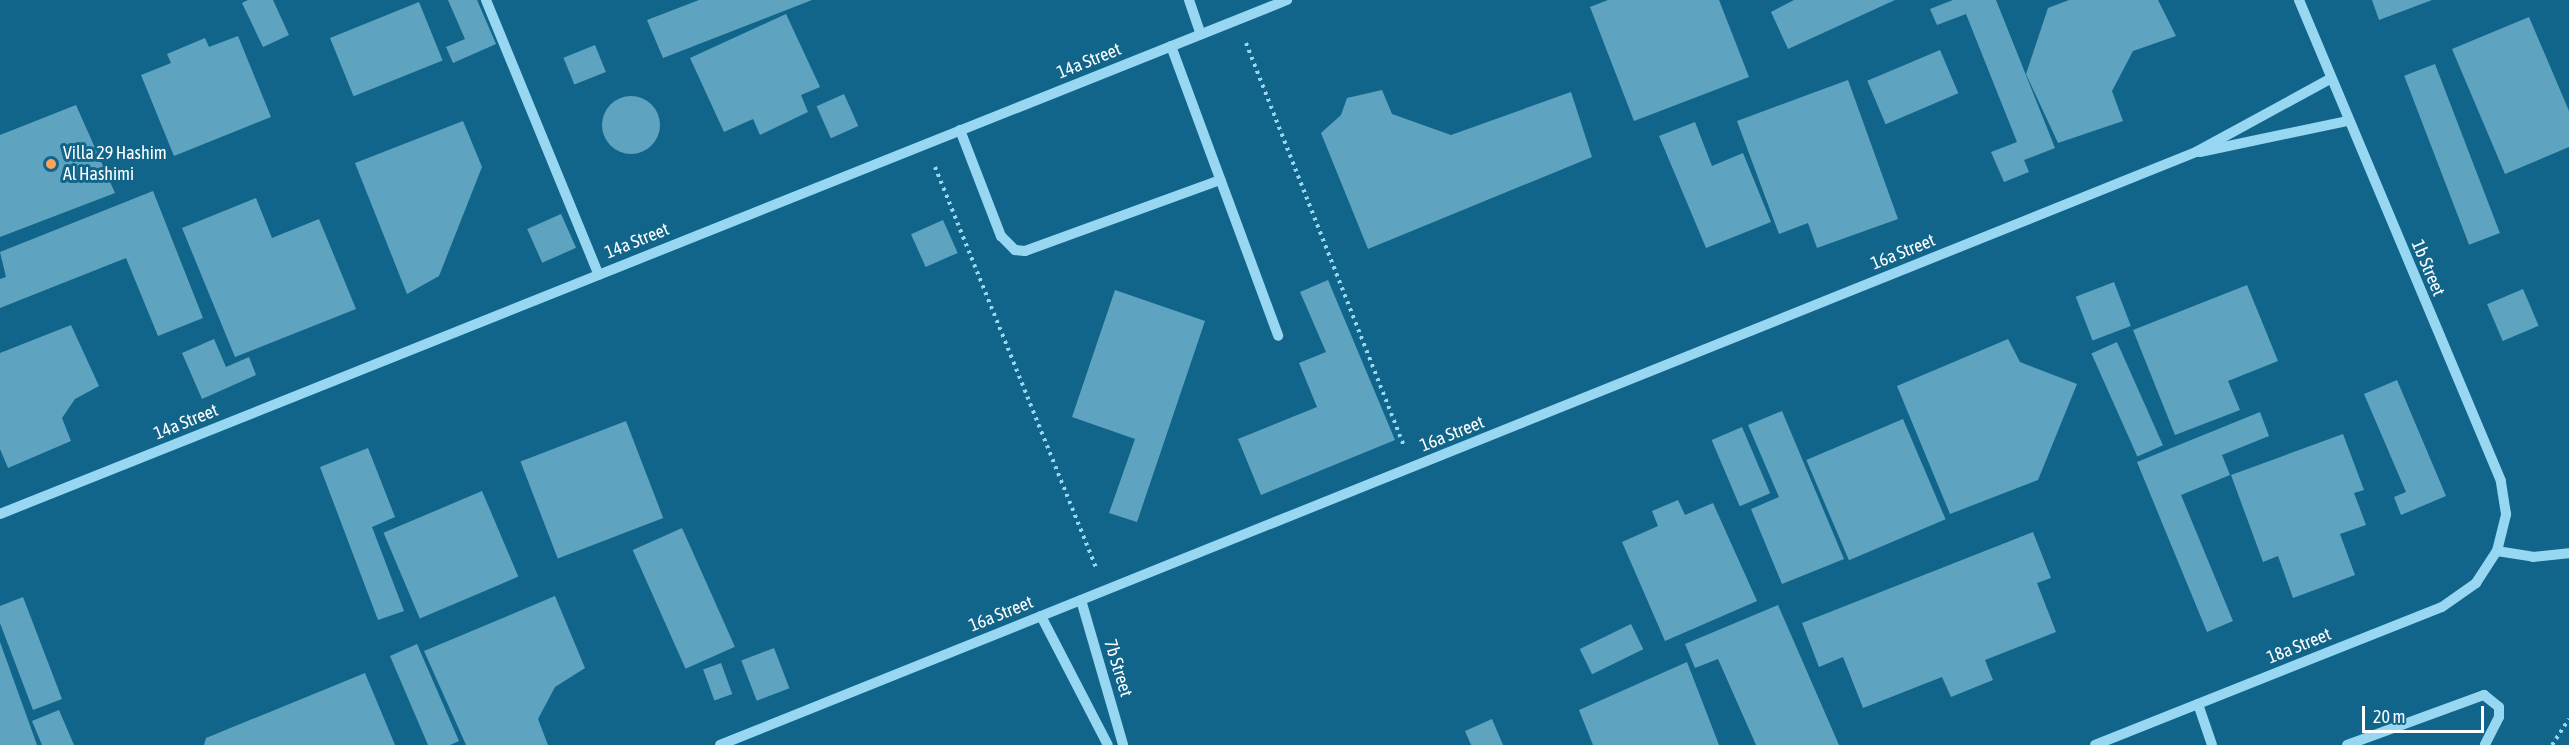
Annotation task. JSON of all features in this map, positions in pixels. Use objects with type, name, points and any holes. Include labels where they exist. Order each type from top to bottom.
[{"type":"street","points":[[486,0],[599,274]]},
{"type":"street","points":[[1189,0],[1201,34]]},
{"type":"street","name":"14a Street","points":[[0,514],[1287,0]]},
{"type":"street","name":"1b Street","points":[[2299,0],[2347,121],[2501,482],[2506,514],[2497,551]]},
{"type":"street","points":[[1171,46],[1278,336]]},
{"type":"street","name":"16a Street","points":[[720,745],[2196,152],[2330,80]]},
{"type":"street","name":"16a Street","points":[[2196,152],[2347,121]]},
{"type":"street","points":[[960,130],[1001,236],[1015,250],[1024,251],[1220,180]]},
{"type":"street","points":[[2497,551],[2533,557],[2569,553]]},
{"type":"street","name":"18a Street","points":[[2095,745],[2442,607],[2476,583],[2497,551]]},
{"type":"street","name":"7b Street","points":[[1081,600],[1123,745]]},
{"type":"street","points":[[1041,616],[1108,745]]},
{"type":"street","points":[[2347,745],[2484,695],[2499,706],[2485,745]]},
{"type":"street","points":[[2198,704],[2212,745]]},
{"type":"path","points":[[1237,20],[1412,468]]},
{"type":"path","points":[[926,144],[1106,590]]},
{"type":"path","points":[[2552,745],[2569,719]]},
{"type":"building","points":[[248,0],[273,0],[289,35],[263,47],[242,3]]},
{"type":"building","points":[[448,0],[477,0],[496,44],[453,63],[446,47],[465,39]]},
{"type":"building","points":[[699,0],[812,0],[663,58],[647,20]]},
{"type":"building","points":[[1608,0],[1719,0],[1749,77],[1634,121],[1590,7]]},
{"type":"building","points":[[1794,0],[1895,0],[1788,49],[1771,12]]},
{"type":"building","points":[[1953,0],[1996,0],[2055,148],[2024,160],[2029,172],[2004,182],[1991,152],[2017,142],[1966,14],[1937,25],[1930,9]]},
{"type":"building","points":[[2069,0],[2158,0],[2176,36],[2133,51],[2112,91],[2123,121],[2058,143],[2026,74],[2048,8]]},
{"type":"building","points":[[2372,0],[2432,0],[2379,20]]},
{"type":"building","points":[[419,2],[443,60],[354,96],[330,38]]},
{"type":"building","points":[[786,14],[820,87],[801,95],[808,112],[760,135],[753,119],[724,132],[690,58]]},
{"type":"building","points":[[2529,17],[2569,111],[2569,147],[2505,174],[2452,49]]},
{"type":"building","points":[[238,36],[271,117],[174,156],[141,75],[171,63],[167,54],[205,38],[209,47]]},
{"type":"building","points":[[595,45],[606,72],[574,85],[563,58]]},
{"type":"building","points":[[1940,50],[1958,93],[1886,124],[1867,81]]},
{"type":"building","points":[[2435,64],[2500,233],[2469,245],[2404,76]]},
{"type":"building","points":[[1848,80],[1898,219],[1817,248],[1808,223],[1779,234],[1737,121]]},
{"type":"building","points":[[1382,90],[1392,114],[1451,135],[1571,92],[1592,157],[1368,249],[1321,133],[1341,115],[1347,98]]},
{"type":"building","points":[[844,94],[858,126],[831,138],[817,106]]},
{"type":"building","points":[[625,96],[637,96],[652,104],[660,119],[660,131],[652,146],[637,154],[625,154],[610,146],[602,131],[602,119],[610,104]]},
{"type":"building","name":"Villa 29 Hashim Al Hashimi","points":[[76,105],[115,193],[0,237],[0,135]]},
{"type":"building","points":[[463,121],[482,167],[439,276],[407,294],[355,163]]},
{"type":"building","points":[[1695,122],[1712,166],[1743,153],[1771,222],[1706,248],[1659,136]]},
{"type":"building","points":[[153,191],[203,318],[158,336],[126,258],[0,308],[0,279],[6,277],[0,252]]},
{"type":"building","points":[[256,198],[272,238],[319,219],[356,309],[235,357],[182,228]]},
{"type":"building","points":[[561,214],[576,248],[542,263],[527,229]]},
{"type":"building","points":[[943,220],[958,253],[926,267],[911,234]]},
{"type":"building","points":[[1328,280],[1395,440],[1261,495],[1238,439],[1317,407],[1299,363],[1326,352],[1300,292]]},
{"type":"building","points":[[2114,282],[2131,326],[2093,341],[2076,297]]},
{"type":"building","points":[[2247,285],[2278,361],[2228,381],[2240,410],[2175,435],[2133,330]]},
{"type":"building","points":[[2523,289],[2539,326],[2503,341],[2487,304]]},
{"type":"building","points":[[1115,290],[1205,321],[1137,522],[1109,513],[1135,439],[1072,417]]},
{"type":"building","points":[[71,325],[99,386],[75,399],[62,418],[71,441],[8,468],[0,449],[0,353]]},
{"type":"building","points":[[214,339],[226,367],[249,357],[256,375],[202,399],[182,353]]},
{"type":"building","points":[[2008,339],[2020,362],[2077,384],[2038,480],[1950,514],[1897,386]]},
{"type":"building","points":[[2117,342],[2163,445],[2137,457],[2091,353]]},
{"type":"building","points":[[2397,380],[2446,496],[2401,515],[2394,497],[2406,492],[2364,394]]},
{"type":"building","points":[[1782,411],[1844,559],[1782,584],[1751,509],[1779,497],[1748,425]]},
{"type":"building","points":[[2260,412],[2269,436],[2222,455],[2230,475],[2181,495],[2233,621],[2207,632],[2137,462]]},
{"type":"building","points":[[1903,419],[1946,519],[1849,560],[1806,460]]},
{"type":"building","points":[[626,421],[663,518],[558,559],[521,461]]},
{"type":"building","points":[[1742,427],[1770,493],[1740,506],[1712,440]]},
{"type":"building","points":[[2343,434],[2364,490],[2354,493],[2366,525],[2340,534],[2355,575],[2293,598],[2278,556],[2263,562],[2231,475]]},
{"type":"building","points":[[368,448],[395,517],[372,527],[404,611],[378,620],[320,467]]},
{"type":"building","points":[[482,491],[518,577],[420,618],[384,533]]},
{"type":"building","points":[[1678,500],[1685,515],[1713,503],[1757,601],[1665,641],[1622,542],[1658,526],[1652,511]]},
{"type":"building","points":[[682,528],[735,647],[686,669],[633,550]]},
{"type":"building","points":[[2033,532],[2051,578],[2037,583],[2056,632],[1985,660],[1993,680],[1951,697],[1942,677],[1863,708],[1843,657],[1819,667],[1802,623]]},
{"type":"building","points":[[555,596],[585,668],[555,687],[538,719],[548,745],[466,745],[424,651]]},
{"type":"building","points":[[23,597],[62,699],[33,710],[0,623],[0,606]]},
{"type":"building","points":[[1778,605],[1839,745],[1756,745],[1718,659],[1695,668],[1685,644]]},
{"type":"building","points":[[1631,624],[1643,649],[1592,674],[1580,649]]},
{"type":"building","points":[[0,642],[37,745],[0,745]]},
{"type":"building","points":[[417,644],[459,741],[450,745],[428,745],[390,656]]},
{"type":"building","points":[[774,648],[789,688],[757,701],[741,661]]},
{"type":"building","points":[[1687,662],[1719,745],[1593,745],[1579,710]]},
{"type":"building","points":[[721,663],[732,694],[714,701],[703,669]]},
{"type":"building","points":[[365,673],[395,745],[204,745],[206,738]]},
{"type":"building","points":[[59,710],[74,745],[42,745],[32,721]]},
{"type":"building","points":[[1492,719],[1503,745],[1471,745],[1465,731]]},
{"type":"place","name":"Villa 29 Hashim Al Hashimi","points":[[51,164]]}]
